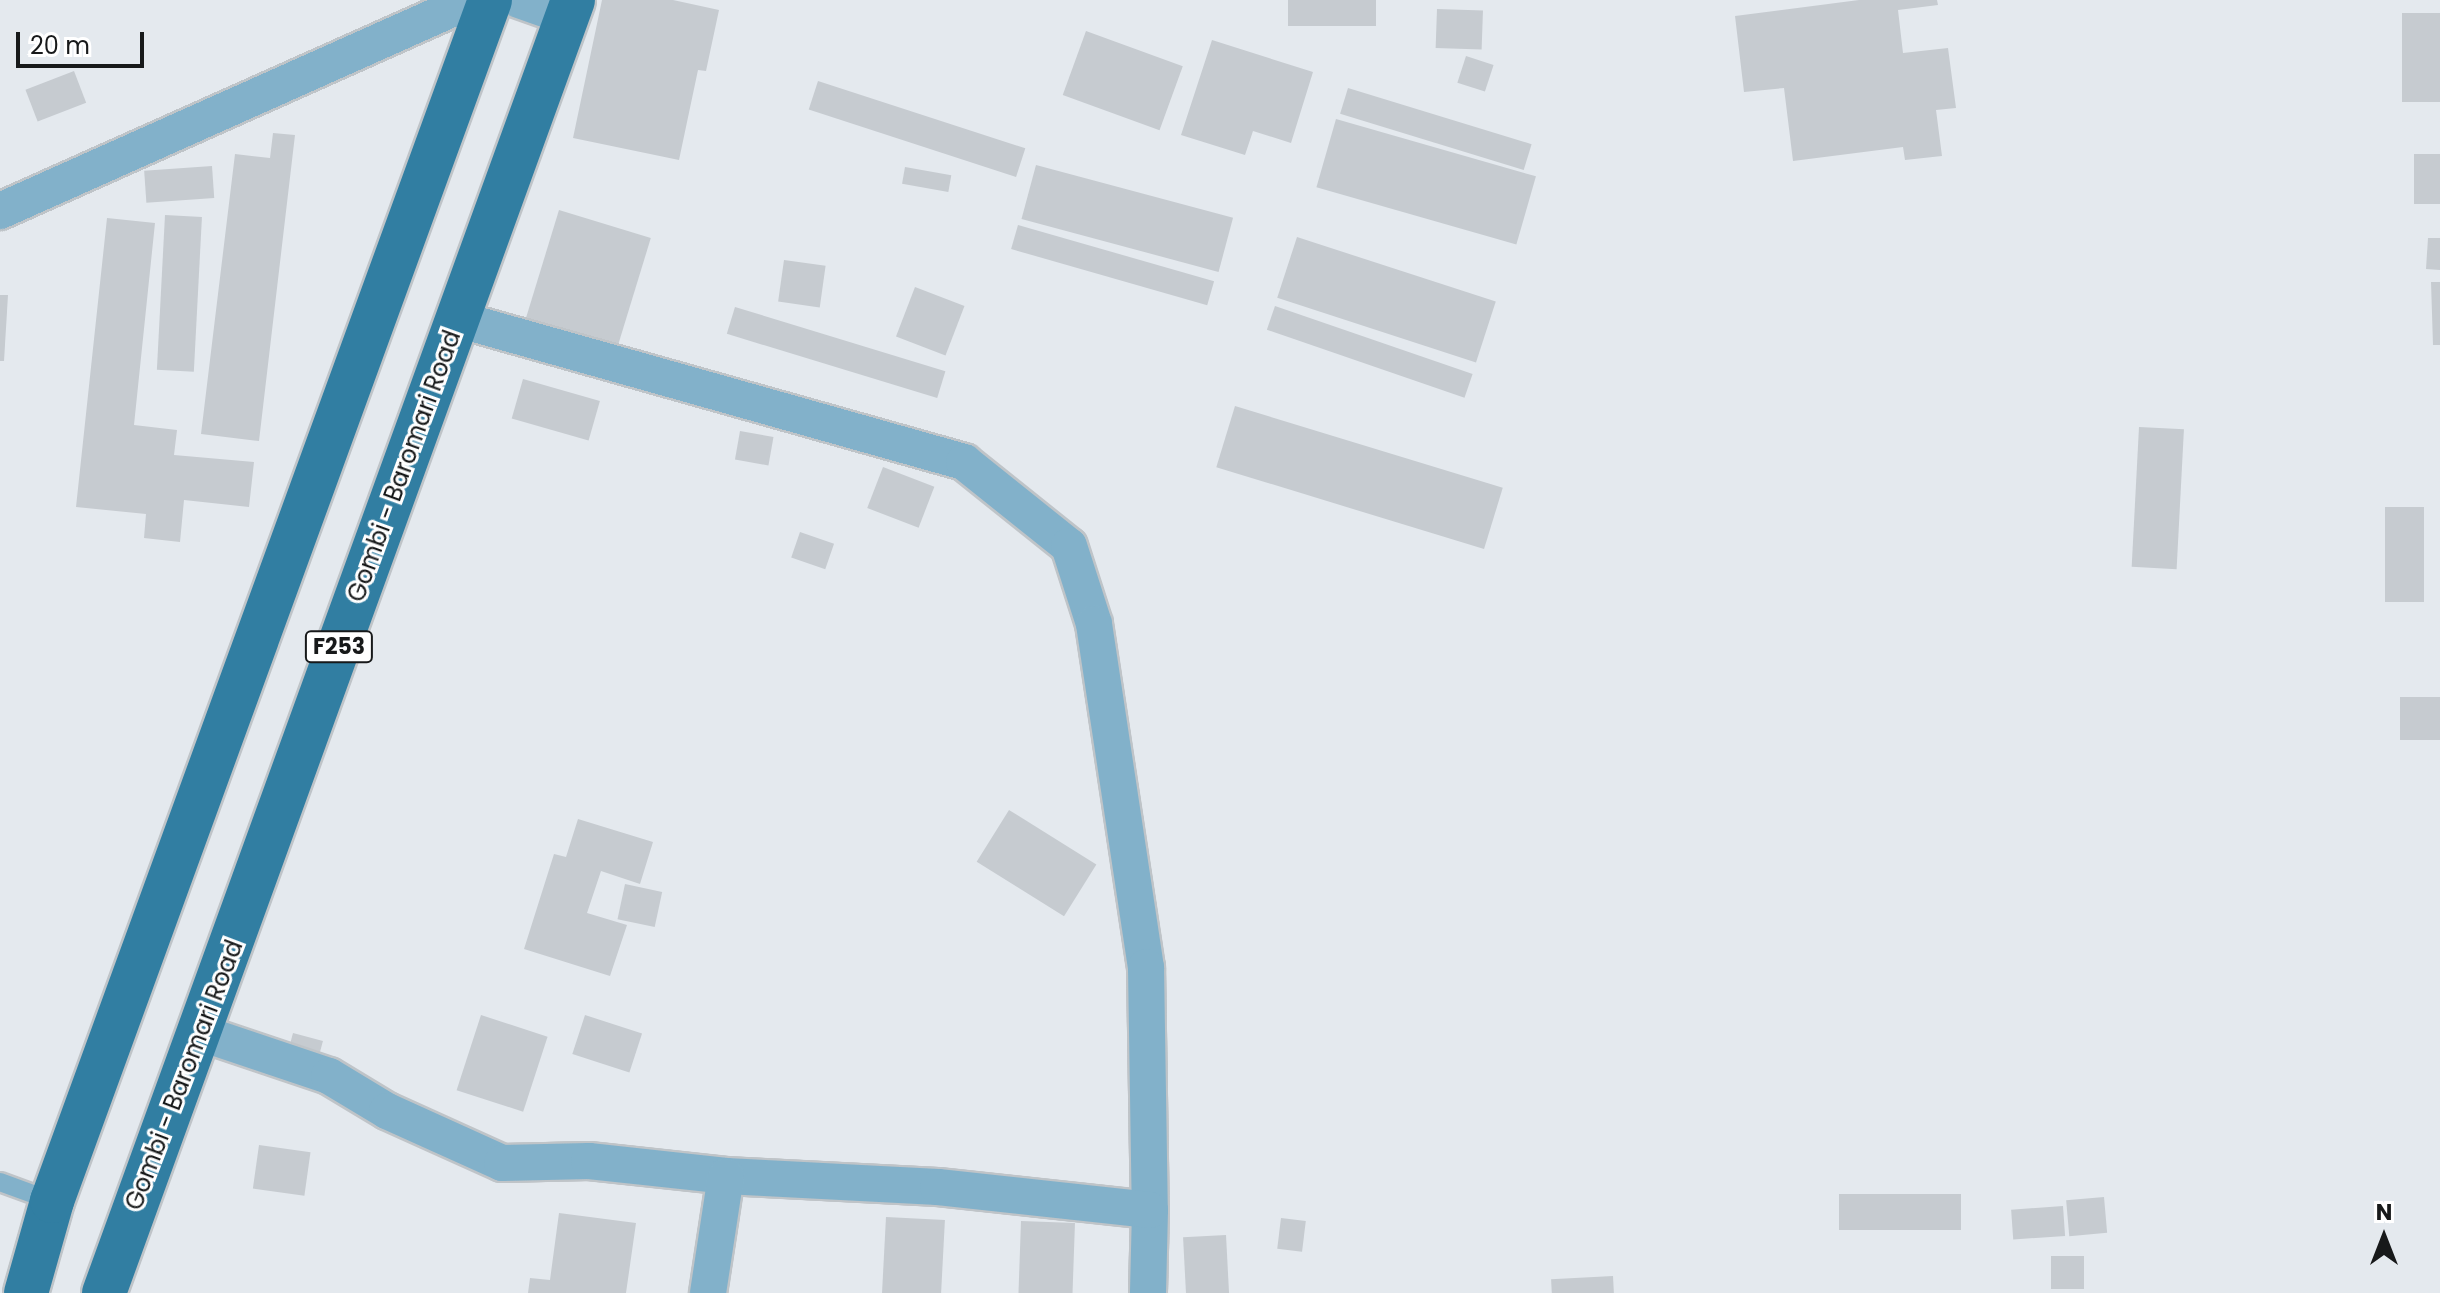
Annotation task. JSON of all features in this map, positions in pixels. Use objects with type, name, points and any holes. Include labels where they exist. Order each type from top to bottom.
[{"type":"main road","points":[[22,1289],[490,0]]},
{"type":"main road","name":"Gombi - Baromari Road","points":[[104,1293],[160,1133],[201,1033],[570,8]]},
{"type":"street","points":[[0,211],[472,0]]},
{"type":"street","points":[[519,0],[570,8]]},
{"type":"street","points":[[457,319],[964,462],[1069,546],[1094,624],[1146,967],[1150,1210],[1148,1293]]},
{"type":"street","points":[[201,1033],[329,1076],[387,1111],[502,1163],[589,1161],[726,1176],[938,1187],[1150,1210]]},
{"type":"street","points":[[708,1293],[726,1176]]},
{"type":"lane","points":[[0,1182],[52,1201]]},
{"type":"building","points":[[602,0],[673,0],[719,10],[706,71],[698,70],[679,160],[573,138]]},
{"type":"building","points":[[1288,0],[1376,0],[1376,26],[1288,26]]},
{"type":"building","points":[[1859,0],[1937,0],[1938,5],[1898,10],[1903,53],[1948,48],[1956,108],[1936,110],[1942,156],[1905,160],[1903,147],[1793,161],[1784,88],[1744,92],[1735,16]]},
{"type":"building","points":[[1437,9],[1483,11],[1482,50],[1436,48]]},
{"type":"building","points":[[2402,13],[2440,13],[2440,102],[2402,102]]},
{"type":"building","points":[[1086,31],[1183,66],[1160,130],[1063,95]]},
{"type":"building","points":[[1212,40],[1313,72],[1291,143],[1253,131],[1245,155],[1181,135]]},
{"type":"building","points":[[1466,56],[1494,65],[1485,92],[1457,83]]},
{"type":"building","points":[[74,71],[86,103],[38,121],[25,90]]},
{"type":"building","points":[[818,81],[1025,148],[1016,177],[809,110]]},
{"type":"building","points":[[1348,88],[1532,144],[1524,170],[1340,114]]},
{"type":"building","points":[[1336,119],[1536,176],[1516,245],[1316,187]]},
{"type":"building","points":[[273,133],[295,135],[259,441],[201,434],[235,154],[270,158]]},
{"type":"building","points":[[2414,154],[2440,154],[2440,204],[2414,204]]},
{"type":"building","points":[[1036,165],[1233,218],[1219,272],[1022,219]]},
{"type":"building","points":[[212,166],[214,198],[146,203],[144,171]]},
{"type":"building","points":[[905,167],[951,175],[948,192],[902,184]]},
{"type":"building","points":[[559,210],[651,238],[616,352],[524,324]]},
{"type":"building","points":[[165,215],[202,217],[194,372],[157,370]]},
{"type":"building","points":[[107,218],[155,223],[134,425],[177,430],[174,455],[254,462],[249,507],[184,500],[180,542],[144,538],[146,514],[76,507]]},
{"type":"building","points":[[1018,225],[1214,281],[1207,305],[1011,249]]},
{"type":"building","points":[[1297,237],[1496,302],[1476,362],[1277,298]]},
{"type":"building","points":[[2428,238],[2440,238],[2440,270],[2426,269]]},
{"type":"building","points":[[784,260],[826,266],[820,307],[778,302]]},
{"type":"building","points":[[2431,282],[2440,282],[2440,345],[2433,345]]},
{"type":"building","points":[[915,287],[964,306],[945,355],[896,336]]},
{"type":"building","points":[[0,295],[8,295],[4,361],[0,361]]},
{"type":"building","points":[[1275,306],[1473,374],[1464,398],[1267,330]]},
{"type":"building","points":[[735,307],[945,371],[937,398],[727,334]]},
{"type":"building","points":[[523,379],[600,401],[589,440],[512,418]]},
{"type":"building","points":[[1235,406],[1503,488],[1484,549],[1216,467]]},
{"type":"building","points":[[2139,427],[2184,429],[2177,569],[2132,567]]},
{"type":"building","points":[[740,431],[773,437],[768,465],[735,460]]},
{"type":"building","points":[[883,467],[934,487],[919,528],[867,508]]},
{"type":"building","points":[[2385,507],[2424,507],[2424,602],[2385,602]]},
{"type":"building","points":[[800,532],[834,544],[825,569],[791,558]]},
{"type":"building","points":[[2400,697],[2440,697],[2440,740],[2400,740]]},
{"type":"building","points":[[1009,810],[1096,865],[1064,916],[977,862]]},
{"type":"building","points":[[578,819],[653,842],[640,884],[601,871],[587,913],[627,925],[610,976],[524,949],[554,854],[566,857]]},
{"type":"building","points":[[625,884],[662,892],[655,927],[618,919]]},
{"type":"building","points":[[481,1015],[548,1037],[523,1112],[457,1090]]},
{"type":"building","points":[[585,1015],[642,1034],[629,1073],[572,1054]]},
{"type":"building","points":[[293,1033],[323,1041],[316,1067],[286,1059]]},
{"type":"building","points":[[259,1145],[310,1152],[304,1196],[253,1189]]},
{"type":"building","points":[[1839,1194],[1961,1194],[1961,1230],[1839,1230]]},
{"type":"building","points":[[2104,1197],[2107,1233],[2069,1236],[2066,1200]]},
{"type":"building","points":[[2063,1206],[2065,1236],[2013,1240],[2011,1210]]},
{"type":"building","points":[[559,1213],[636,1223],[626,1293],[528,1293],[530,1278],[550,1280]]},
{"type":"building","points":[[886,1217],[945,1220],[941,1293],[882,1293]]},
{"type":"building","points":[[1281,1218],[1306,1221],[1302,1252],[1277,1249]]},
{"type":"building","points":[[1021,1221],[1075,1223],[1073,1293],[1018,1293]]},
{"type":"building","points":[[1226,1235],[1229,1293],[1186,1293],[1183,1237]]},
{"type":"building","points":[[2051,1256],[2084,1256],[2084,1289],[2051,1289]]},
{"type":"building","points":[[1613,1276],[1614,1293],[1552,1293],[1551,1279]]}]
